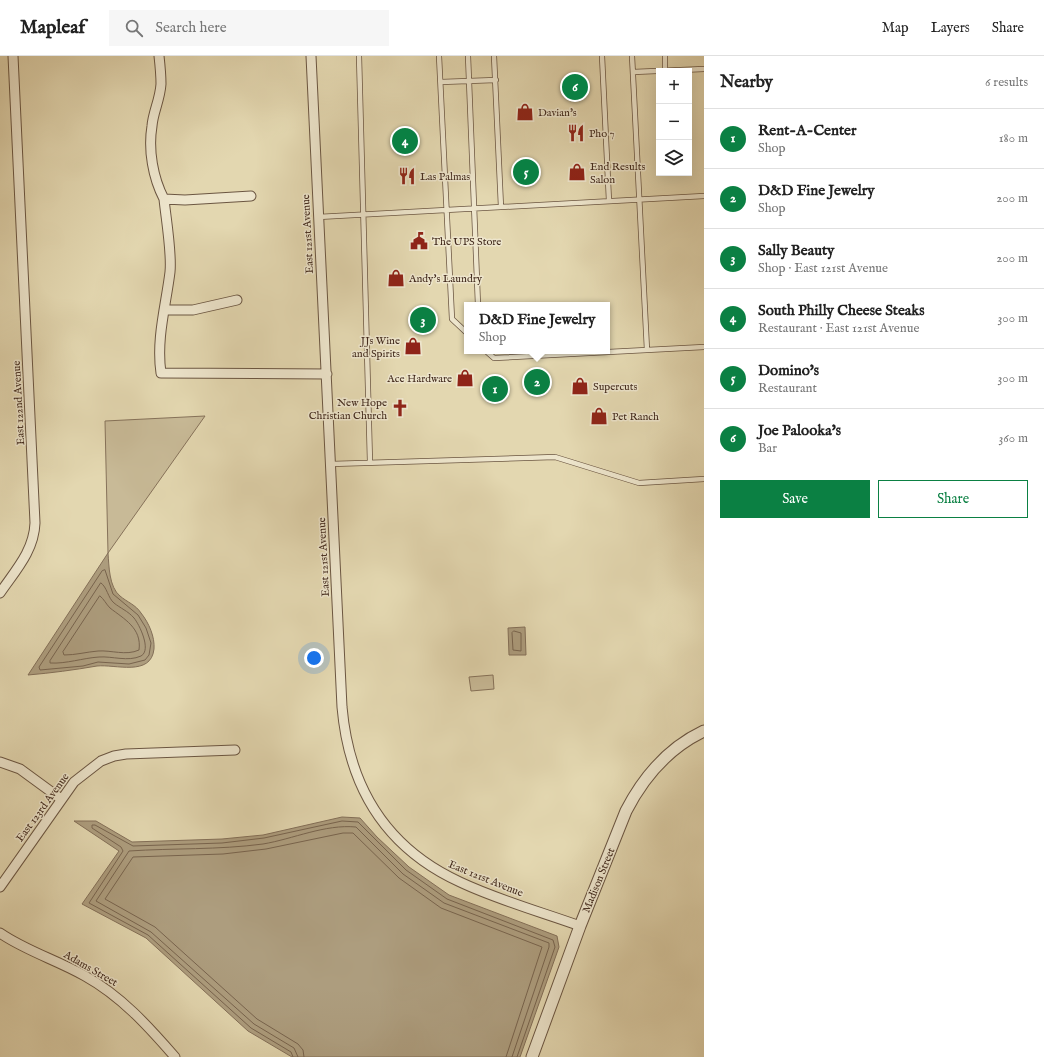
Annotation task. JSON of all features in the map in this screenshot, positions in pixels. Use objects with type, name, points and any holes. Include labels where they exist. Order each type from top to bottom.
[{"type":"street","name":"East 122nd Avenue","points":[[0,593],[13,575],[32,543],[35,523],[13,56]]},
{"type":"street","points":[[159,56],[161,83],[158,106],[152,126],[152,159],[157,185],[164,199],[170,271],[159,359],[161,373],[327,374]]},
{"type":"street","name":"East 121st Avenue","points":[[311,56],[342,707],[347,746],[361,787],[376,812],[397,838],[432,867],[472,887],[580,926]]},
{"type":"street","points":[[164,199],[185,200],[251,196]]},
{"type":"street","points":[[164,310],[193,310],[237,300]]},
{"type":"street","name":"Madison Street","points":[[532,1057],[580,926],[626,811],[647,777],[669,753],[688,739],[704,732]]},
{"type":"street","name":"East 123rd Avenue","points":[[0,887],[60,799],[82,774],[101,760],[114,756],[235,750]]},
{"type":"street","points":[[0,762],[20,769],[60,799]]},
{"type":"street","name":"Adams Street","points":[[0,933],[18,944],[71,968],[104,987],[143,1021],[175,1057]]},
{"type":"lane","points":[[358,56],[370,462]]},
{"type":"lane","points":[[439,56],[452,319],[464,330]]},
{"type":"lane","points":[[468,56],[478,302]]},
{"type":"lane","points":[[494,56],[502,207]]},
{"type":"lane","points":[[602,56],[609,201]]},
{"type":"lane","points":[[632,56],[647,350]]},
{"type":"lane","points":[[665,56],[665,68]]},
{"type":"lane","points":[[692,69],[704,69]]},
{"type":"lane","points":[[633,72],[656,71]]},
{"type":"lane","points":[[441,82],[496,80]]},
{"type":"lane","points":[[318,217],[704,196]]},
{"type":"lane","points":[[610,352],[704,347]]},
{"type":"lane","points":[[489,354],[494,358],[570,354]]},
{"type":"lane","points":[[331,464],[555,457],[639,482],[704,479]]},
{"type":"shaded area","points":[[205,416],[108,553],[105,421]]},
{"type":"shaded area","points":[[493,675],[494,689],[471,691],[469,677]]},
{"type":"water","points":[[108,553],[110,576],[116,592],[139,610],[147,621],[151,630],[154,640],[154,649],[151,658],[146,663],[139,666],[97,666],[28,675]]},
{"type":"water","points":[[525,627],[526,655],[509,655],[508,628]]},
{"type":"water","points":[[342,817],[360,818],[377,837],[409,867],[449,895],[557,936],[559,947],[520,1057],[292,1057],[248,1031],[146,938],[82,904],[119,851],[74,821],[96,821],[132,842],[222,839],[263,835]]},
{"type":"place","name":"Joe Palooka's","points":[[575,87]]},
{"type":"place","name":"Davian's","points":[[525,112]]},
{"type":"place","name":"Pho 7","points":[[576,133]]},
{"type":"place","name":"South Philly Cheese Steaks","points":[[405,141]]},
{"type":"place","name":"Domino's","points":[[526,172]]},
{"type":"place","name":"End Results Salon","points":[[577,172]]},
{"type":"place","name":"Las Palmas","points":[[407,176]]},
{"type":"place","name":"The UPS Store","points":[[419,241]]},
{"type":"place","name":"Andy's Laundry","points":[[396,278]]},
{"type":"place","name":"Sally Beauty","points":[[423,320]]},
{"type":"place","name":"JJs Wine and Spirits","points":[[413,346]]},
{"type":"place","name":"Ace Hardware","points":[[465,378]]},
{"type":"place","name":"D&D Fine Jewelry","points":[[537,382]]},
{"type":"place","name":"Supercuts","points":[[580,386]]},
{"type":"place","name":"Rent-A-Center","points":[[495,389]]},
{"type":"place","name":"New Hope Christian Church","points":[[400,408]]},
{"type":"place","name":"Pet Ranch","points":[[599,416]]}]
